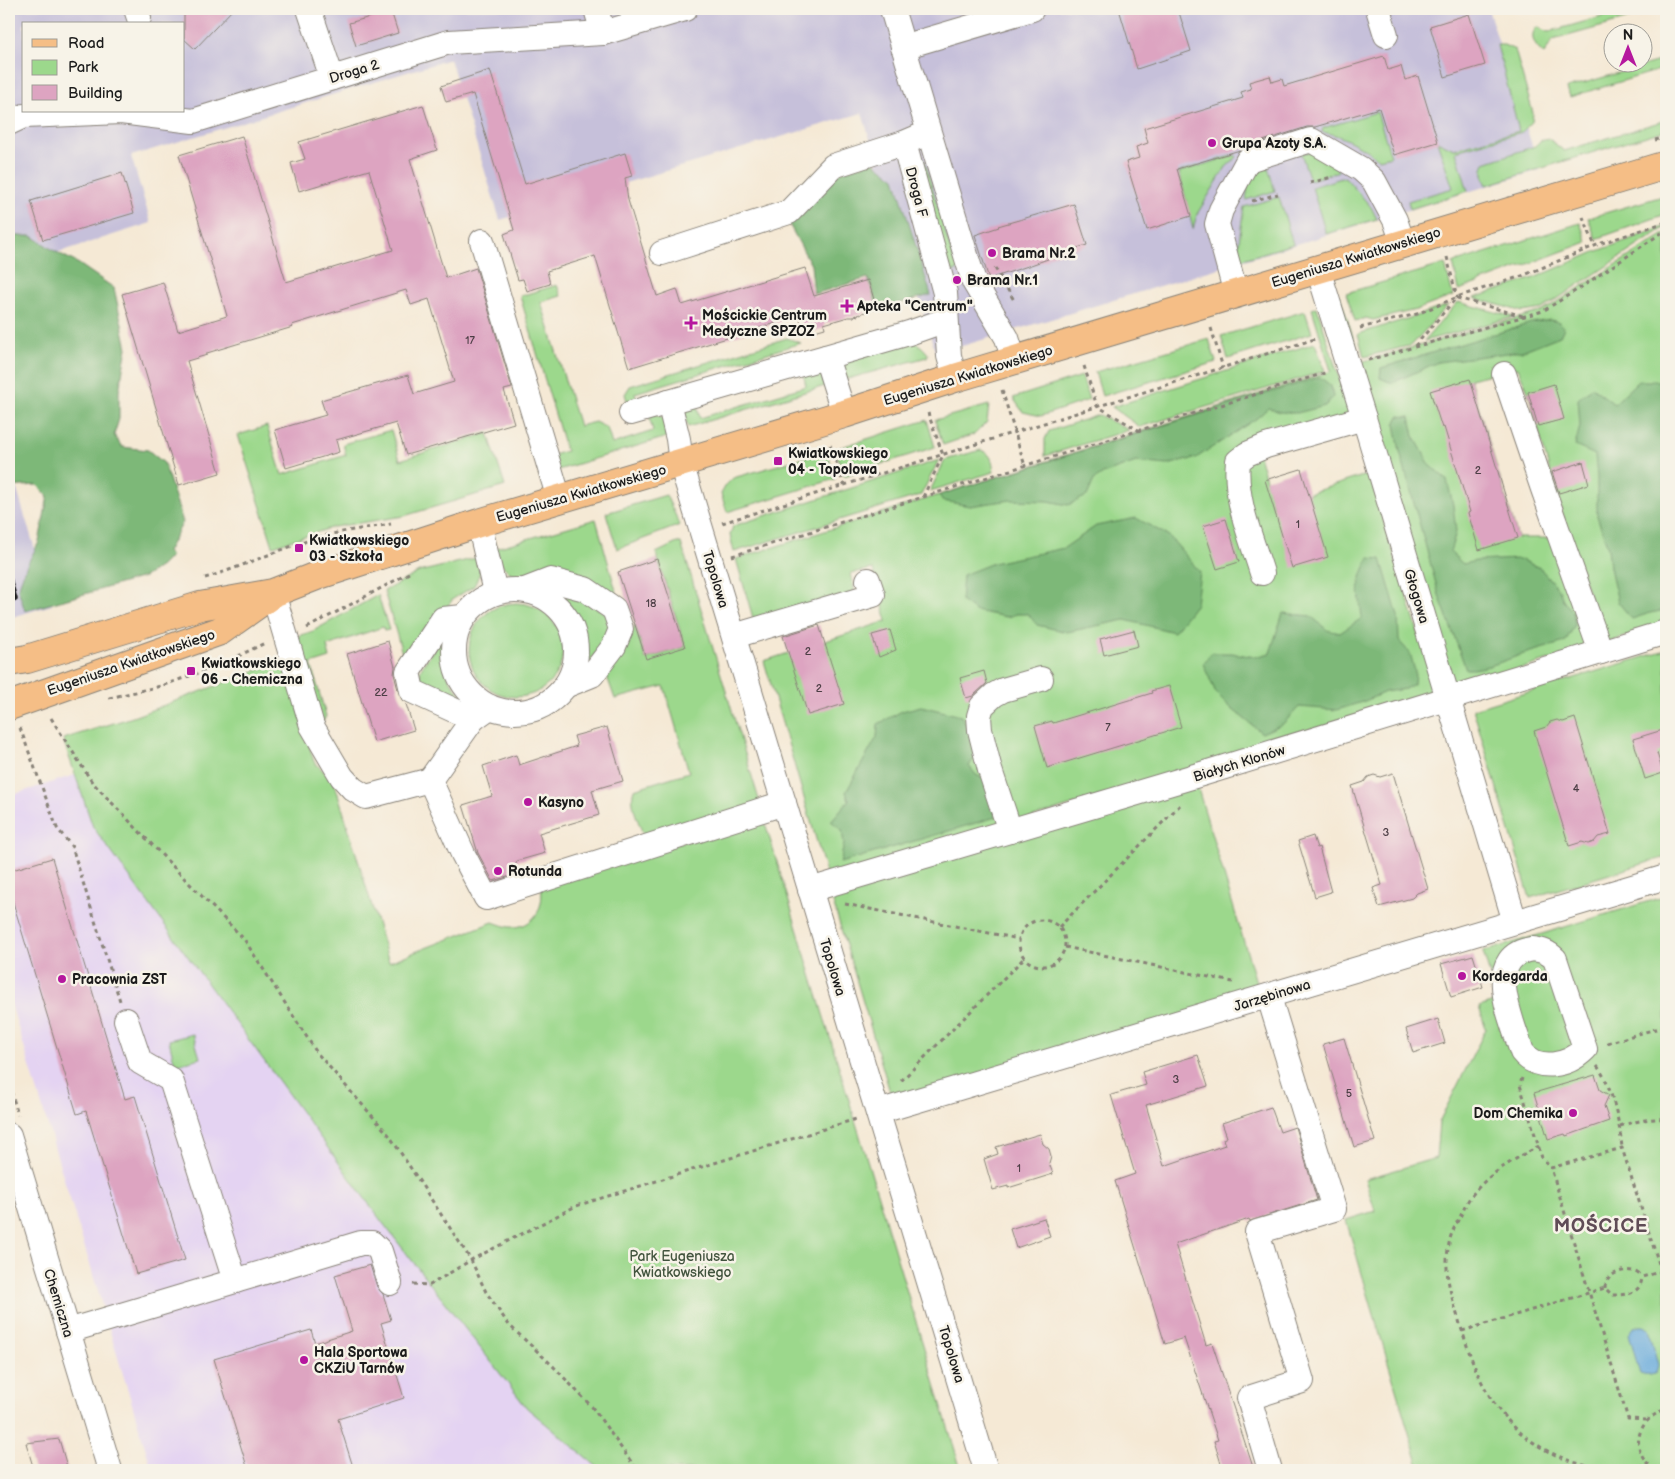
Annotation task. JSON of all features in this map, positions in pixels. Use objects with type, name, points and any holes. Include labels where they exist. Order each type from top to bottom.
[{"type":"main road","name":"Eugeniusza Kwiatkowskiego","points":[[9,662],[200,606],[273,593],[319,575],[479,523],[1666,165]]},
{"type":"main road","name":"Eugeniusza Kwiatkowskiego","points":[[14,717],[220,631],[273,593]]},
{"type":"street","points":[[309,9],[332,78]]},
{"type":"street","points":[[596,9],[604,33]]},
{"type":"street","name":"Droga 2","points":[[16,119],[121,112],[193,121],[449,42],[604,33],[685,9]]},
{"type":"street","name":"Droga F","points":[[892,9],[974,282],[1007,338],[1014,361]]},
{"type":"street","points":[[903,46],[1032,9]]},
{"type":"street","points":[[1378,9],[1386,35]]},
{"type":"street","points":[[662,253],[789,212],[834,166],[904,143],[929,131]]},
{"type":"street","points":[[1236,294],[1217,224],[1221,210],[1248,160],[1311,140],[1361,169],[1374,181],[1395,220],[1403,243]]},
{"type":"street","name":"Droga F","points":[[904,143],[945,293],[949,356],[955,378]]},
{"type":"street","points":[[482,241],[559,499]]},
{"type":"street","name":"Głogowa","points":[[1318,269],[1515,922]]},
{"type":"street","points":[[631,413],[826,357],[946,320]]},
{"type":"street","points":[[826,357],[844,414]]},
{"type":"street","points":[[1504,374],[1542,489],[1601,652]]},
{"type":"street","name":"Topolowa","points":[[669,402],[678,439],[681,463],[986,1470]]},
{"type":"street","points":[[1262,573],[1238,493],[1238,461],[1247,454],[1266,446],[1364,418]]},
{"type":"street","points":[[479,523],[495,592]]},
{"type":"street","points":[[525,590],[551,580],[585,589],[614,609],[621,629],[614,646],[592,675],[565,686]]},
{"type":"street","points":[[734,636],[873,596],[868,580]]},
{"type":"street","points":[[463,617],[443,619],[408,672],[412,692],[481,713],[530,710],[544,705],[556,697],[565,686],[574,668],[577,653],[576,638],[564,613],[545,596],[525,590],[506,590],[495,592],[472,606],[463,617],[457,630],[453,649],[456,668],[462,682],[481,713]]},
{"type":"street","points":[[273,593],[284,636],[312,726],[342,777],[353,789],[366,797],[430,780],[481,713]]},
{"type":"street","name":"Białych Klonów","points":[[810,890],[1205,773],[1666,632]]},
{"type":"street","points":[[1010,831],[990,770],[980,730],[979,716],[982,706],[994,695],[1004,690],[1042,679]]},
{"type":"street","points":[[430,780],[463,854],[486,898],[784,804]]},
{"type":"street","name":"Jarzębinowa","points":[[878,1112],[1666,877]]},
{"type":"street","points":[[1524,950],[1541,950],[1555,959],[1585,1050],[1567,1062],[1558,1064],[1544,1064],[1528,1058],[1522,1052],[1503,985],[1507,965],[1512,957],[1524,950]]},
{"type":"street","points":[[1260,999],[1334,1209],[1257,1232],[1302,1381],[1249,1398],[1270,1470]]},
{"type":"street","points":[[126,1020],[140,1062],[171,1080],[235,1281]]},
{"type":"street","name":"Chemiczna","points":[[9,1135],[110,1470]]},
{"type":"street","points":[[68,1331],[361,1243],[372,1243],[380,1251],[390,1283]]},
{"type":"path","points":[[1583,217],[1595,246]]},
{"type":"path","points":[[1353,330],[1417,314],[1522,276],[1595,246],[1666,222]]},
{"type":"path","points":[[1362,362],[1543,311],[1666,230]]},
{"type":"path","points":[[1447,257],[1457,298]]},
{"type":"path","points":[[992,263],[1016,305]]},
{"type":"path","points":[[1457,298],[1524,316]]},
{"type":"path","points":[[1414,347],[1457,298]]},
{"type":"path","points":[[1210,328],[1223,368]]},
{"type":"path","points":[[717,524],[1318,338]]},
{"type":"path","points":[[1084,366],[1097,406],[1140,431]]},
{"type":"path","points":[[728,558],[1329,372]]},
{"type":"path","points":[[1002,390],[1025,466]]},
{"type":"path","points":[[923,497],[943,455],[928,412]]},
{"type":"path","points":[[830,445],[844,485]]},
{"type":"path","points":[[196,581],[233,570],[305,541],[347,531],[396,523]]},
{"type":"path","points":[[14,717],[57,828],[72,847],[126,1020]]},
{"type":"path","points":[[51,718],[92,782],[244,939],[318,1053],[389,1135],[471,1260],[486,1292],[509,1325],[552,1365],[592,1407],[637,1470]]},
{"type":"path","points":[[1059,927],[1186,799],[1188,792],[1205,773]]},
{"type":"path","points":[[839,902],[1019,939]]},
{"type":"path","points":[[1043,919],[1051,921],[1063,931],[1065,947],[1058,960],[1052,964],[1037,965],[1024,958],[1020,951],[1019,939],[1022,930],[1028,924],[1035,920],[1043,919]]},
{"type":"path","points":[[1065,947],[1237,983],[1260,999]]},
{"type":"path","points":[[895,1086],[1024,958]]},
{"type":"path","points":[[1666,1026],[1585,1050],[1604,1074],[1620,1126],[1622,1148],[1664,1271],[1666,1286]]},
{"type":"path","points":[[1528,1058],[1520,1085],[1542,1158],[1551,1168],[1628,1419],[1646,1420]]},
{"type":"path","points":[[430,1285],[471,1260],[576,1206],[878,1112]]},
{"type":"path","points":[[1620,1126],[1646,1119],[1666,1119]]},
{"type":"path","points":[[1539,1146],[1486,1180],[1471,1196],[1450,1238],[1446,1263],[1448,1285],[1462,1331],[1485,1389],[1503,1415],[1534,1444],[1558,1458],[1590,1468],[1610,1470]]},
{"type":"path","points":[[1551,1168],[1622,1148]]},
{"type":"path","points":[[1631,1271],[1636,1272],[1642,1277],[1638,1289],[1631,1294],[1612,1295],[1605,1288],[1605,1282],[1616,1273],[1631,1271]]},
{"type":"path","points":[[1642,1277],[1664,1271]]},
{"type":"path","points":[[1462,1331],[1605,1288]]},
{"type":"path","points":[[1655,1470],[1642,1456],[1639,1438],[1641,1428],[1646,1420],[1655,1413],[1666,1409]]},
{"type":"path","points":[[1631,1470],[1648,1464]]},
{"type":"shaded area","name":"Grupa Azoty S.A.","points":[[9,9],[1488,9],[1540,170],[936,354],[862,113],[500,220],[450,59],[131,156],[151,223],[9,268]]},
{"type":"shaded area","points":[[9,464],[52,605],[9,618]]},
{"type":"shaded area","points":[[75,775],[93,827],[601,1470],[152,1470],[9,997],[9,796]]},
{"type":"green space","points":[[1630,9],[1665,9],[1618,22],[1602,22],[1602,26],[1553,40],[1544,54],[1534,41],[1533,34],[1537,27],[1548,32]]},
{"type":"green space","points":[[1497,45],[1504,45],[1515,50],[1533,113],[1532,122],[1522,132],[1456,151],[1468,191],[1410,209],[1408,201],[1453,188],[1437,141],[1454,149],[1519,131]]},
{"type":"green space","points":[[1666,59],[1666,68],[1570,97],[1567,88],[1622,72],[1652,72],[1652,63]]},
{"type":"green space","points":[[1377,112],[1391,156],[1379,159],[1345,139],[1322,132],[1323,128]]},
{"type":"green space","points":[[1666,120],[1666,130],[1487,185],[1484,177],[1483,169],[1485,163],[1535,146],[1540,141],[1548,138],[1564,151]]},
{"type":"green space","points":[[1320,151],[1339,171],[1310,180],[1301,153]]},
{"type":"green space","points":[[919,155],[924,159],[953,258],[962,269],[948,273]]},
{"type":"green space","points":[[1235,155],[1237,157],[1226,167],[1197,214],[1193,229],[1179,172]]},
{"type":"green space","points":[[872,161],[895,178],[931,295],[878,309],[868,278],[814,294],[811,265],[789,224],[839,173]]},
{"type":"green space","points":[[1267,164],[1275,191],[1246,200],[1251,172]]},
{"type":"green space","points":[[1345,177],[1371,207],[1377,219],[1326,234],[1312,187]]},
{"type":"green space","points":[[1666,195],[1666,214],[1596,239],[1588,218]]},
{"type":"green space","points":[[1279,197],[1293,244],[1240,260],[1238,248],[1244,207]]},
{"type":"green space","points":[[1580,223],[1587,242],[1459,290],[1453,263]]},
{"type":"green space","points":[[1666,226],[1542,309],[1523,312],[1474,298],[1534,278],[1595,252]]},
{"type":"green space","points":[[1666,233],[1666,624],[1605,643],[1556,494],[1528,392],[1518,368],[1470,379],[1518,538],[1552,538],[1595,646],[1455,689],[1335,297],[1340,296],[1361,362],[1543,311]]},
{"type":"green space","points":[[9,236],[32,236],[79,264],[114,288],[127,348],[119,391],[119,419],[114,435],[122,447],[148,450],[164,463],[183,522],[167,552],[171,556],[161,566],[144,577],[25,611],[18,589],[26,567],[39,542],[48,496],[37,485],[9,487]]},
{"type":"green space","points":[[1445,264],[1453,296],[1416,310],[1373,320],[1366,318],[1355,321],[1346,293]]},
{"type":"green space","points":[[557,285],[561,296],[541,302],[579,426],[595,422],[607,428],[612,444],[653,431],[649,416],[655,414],[664,418],[670,436],[558,470],[553,455],[566,451],[520,296]]},
{"type":"green space","points":[[1458,302],[1514,317],[1424,341]]},
{"type":"green space","points":[[1448,305],[1412,345],[1364,357],[1358,334]]},
{"type":"green space","points":[[1317,307],[1352,419],[1256,444],[1273,505],[1369,474],[1437,693],[828,880],[764,661],[887,621],[873,569],[851,573],[855,594],[755,625],[736,559],[1331,371],[1312,309]]},
{"type":"green space","points":[[1305,311],[1312,333],[1228,359],[1221,336]]},
{"type":"green space","points":[[1550,320],[1559,322],[1564,328],[1560,336],[1522,351],[1438,362],[1392,383],[1380,378],[1381,368],[1531,323]]},
{"type":"green space","points":[[787,338],[801,343],[635,393],[637,402],[628,404],[625,394],[630,386]]},
{"type":"green space","points":[[1209,339],[1216,362],[1102,396],[1095,372]]},
{"type":"green space","points":[[909,341],[922,347],[928,354],[927,357],[840,381],[839,368],[844,361]]},
{"type":"green space","points":[[1315,343],[1325,371],[1140,427],[1112,407]]},
{"type":"green space","points":[[802,368],[820,370],[825,386],[688,427],[684,408],[695,401],[700,418],[806,386]]},
{"type":"green space","points":[[1082,376],[1089,400],[1041,416],[1023,412],[1013,398]]},
{"type":"green space","points":[[1320,377],[1331,386],[1333,397],[1325,406],[1297,413],[1280,412],[1268,408],[1257,418],[1196,458],[1167,465],[1136,462],[1103,474],[1094,480],[1087,496],[1068,505],[1048,501],[1011,500],[970,506],[943,501],[939,495]]},
{"type":"green space","points":[[1638,381],[1666,381],[1666,610],[1632,619],[1618,602],[1610,568],[1608,548],[1597,516],[1595,455],[1575,446],[1580,426],[1578,399],[1592,387],[1614,404]]},
{"type":"green space","points":[[989,405],[987,422],[975,434],[943,445],[935,420]]},
{"type":"green space","points":[[1099,415],[1129,430],[1045,456],[1045,439],[1049,431]]},
{"type":"green space","points":[[1399,416],[1410,417],[1414,436],[1430,465],[1447,480],[1453,505],[1456,532],[1450,552],[1463,564],[1476,561],[1519,559],[1540,568],[1559,590],[1564,602],[1573,611],[1575,625],[1565,642],[1489,666],[1466,669],[1439,595],[1400,452],[1395,424]]},
{"type":"green space","points":[[927,420],[935,447],[844,476],[835,449]]},
{"type":"green space","points":[[267,426],[282,475],[346,455],[343,444],[391,430],[400,460],[488,433],[505,486],[404,516],[334,527],[273,546],[238,435]]},
{"type":"green space","points":[[981,450],[990,456],[994,472],[930,491],[945,460]]},
{"type":"green space","points":[[827,451],[835,479],[727,512],[721,494],[733,478]]},
{"type":"green space","points":[[939,460],[921,495],[734,552],[730,535],[733,526]]},
{"type":"green space","points":[[666,495],[680,525],[617,549],[606,513]]},
{"type":"green space","points":[[1136,518],[1169,536],[1200,572],[1196,604],[1174,632],[1125,620],[1067,632],[1037,625],[1028,614],[1017,614],[1007,617],[975,611],[961,601],[963,575],[993,563],[1064,548],[1096,526]]},
{"type":"green space","points":[[596,519],[618,598],[540,573],[514,574],[501,564],[496,548]]},
{"type":"green space","points":[[681,543],[760,803],[651,836],[643,834],[633,806],[634,789],[689,772],[664,686],[615,699],[605,671],[635,625],[646,659],[685,647],[656,553]]},
{"type":"green space","points":[[476,558],[480,573],[474,586],[453,599],[405,663],[384,591],[419,572]]},
{"type":"green space","points":[[1369,558],[1381,559],[1398,616],[1399,641],[1410,653],[1415,671],[1414,684],[1405,689],[1385,692],[1337,710],[1299,707],[1283,724],[1262,733],[1232,709],[1216,693],[1203,664],[1211,653],[1232,653],[1255,657],[1270,653],[1283,613],[1311,616],[1327,630],[1340,633],[1362,618],[1360,581]]},
{"type":"green space","points":[[568,592],[609,615],[611,628],[587,667],[587,652],[579,619],[561,593]]},
{"type":"green space","points":[[378,595],[389,630],[384,631],[383,627],[327,646],[330,658],[311,664],[326,716],[323,722],[293,638],[313,631]]},
{"type":"green space","points":[[516,603],[534,607],[549,617],[559,632],[563,650],[559,668],[549,683],[534,693],[516,697],[498,693],[483,683],[473,668],[469,650],[473,632],[483,617],[498,607]]},
{"type":"green space","points":[[444,633],[447,673],[466,708],[421,683],[420,670]]},
{"type":"green space","points":[[1666,650],[1666,857],[1530,898],[1473,709]]},
{"type":"green space","name":"Park Eugeniusza Kwiatkowskiego","points":[[284,660],[314,762],[334,781],[389,962],[493,922],[509,927],[525,925],[536,916],[539,909],[542,895],[541,887],[763,816],[961,1470],[601,1470],[527,1408],[382,1222],[93,827],[63,739],[133,717]]},
{"type":"green space","points":[[921,706],[961,716],[981,749],[969,766],[976,775],[993,783],[996,817],[840,863],[844,844],[842,830],[831,821],[849,800],[846,792],[877,737],[878,724],[902,711]]},
{"type":"green space","points":[[1196,782],[1259,992],[893,1102],[830,892]]},
{"type":"green space","points":[[1666,896],[1666,1470],[1420,1470],[1346,1220],[1375,1211],[1365,1179],[1436,1158],[1439,1122],[1486,1029],[1479,1007],[1498,1001],[1483,952]]},
{"type":"green space","points":[[193,1034],[200,1058],[175,1065],[169,1040]]},
{"type":"water","points":[[1635,1326],[1643,1326],[1649,1329],[1658,1365],[1654,1374],[1640,1374],[1629,1334]]},
{"type":"building","points":[[184,9],[233,9],[195,49],[185,40]]},
{"type":"building","points":[[1119,9],[1178,9],[1191,51],[1137,69]]},
{"type":"building","points":[[391,11],[398,33],[356,46],[349,23]]},
{"type":"building","points":[[1469,14],[1485,65],[1445,77],[1430,26]]},
{"type":"building","name":"Grupa Azoty S.A.","points":[[1384,56],[1388,70],[1401,66],[1405,80],[1418,76],[1438,142],[1394,155],[1379,108],[1315,127],[1307,127],[1177,169],[1191,216],[1147,230],[1126,162],[1139,158],[1136,147],[1148,143],[1144,128],[1243,98],[1241,92],[1251,89],[1249,82],[1270,76],[1272,82],[1282,79],[1284,86]]},
{"type":"building","points":[[490,70],[525,184],[625,153],[632,176],[625,178],[628,200],[657,296],[677,289],[682,305],[805,268],[814,296],[868,280],[877,309],[859,314],[858,316],[855,315],[854,317],[824,324],[825,328],[804,334],[799,316],[629,368],[595,256],[547,271],[550,284],[527,291],[523,279],[518,280],[504,234],[514,230],[473,94],[446,102],[441,86]]},
{"type":"building","points":[[423,105],[437,150],[410,159],[446,278],[476,268],[512,388],[504,390],[514,423],[406,455],[396,423],[336,440],[339,452],[286,468],[275,430],[326,415],[321,400],[408,375],[414,394],[454,382],[429,299],[411,305],[406,290],[292,325],[293,327],[207,353],[207,355],[187,361],[220,473],[179,485],[122,294],[163,282],[178,331],[227,316],[179,155],[242,136],[286,282],[393,250],[369,170],[299,191],[291,163],[305,159],[299,142]]},
{"type":"building","points":[[122,173],[134,213],[43,240],[31,201]]},
{"type":"building","points":[[1074,204],[1087,245],[1047,257],[1048,259],[989,279],[975,235],[998,226]]},
{"type":"building","points":[[1470,379],[1518,538],[1479,550],[1468,513],[1470,512],[1444,427],[1442,428],[1430,391]]},
{"type":"building","points":[[1554,384],[1564,419],[1538,426],[1528,392]]},
{"type":"building","points":[[1583,462],[1589,484],[1559,493],[1552,472]]},
{"type":"building","points":[[1301,469],[1328,557],[1292,568],[1265,480]]},
{"type":"building","points":[[1226,519],[1239,562],[1217,569],[1203,526]]},
{"type":"building","points":[[657,559],[685,647],[646,659],[618,572]]},
{"type":"building","points":[[819,625],[844,704],[808,715],[783,636]]},
{"type":"building","points":[[890,630],[896,650],[879,657],[872,635]]},
{"type":"building","points":[[1134,630],[1138,646],[1104,655],[1100,639]]},
{"type":"building","points":[[388,641],[395,667],[394,674],[399,694],[406,704],[414,730],[374,742],[347,654]]},
{"type":"building","points":[[984,671],[987,683],[973,696],[966,698],[960,678]]},
{"type":"building","points":[[1169,686],[1181,727],[1047,768],[1035,726],[1052,721],[1053,723],[1152,693],[1151,691]]},
{"type":"building","points":[[1575,718],[1610,834],[1598,837],[1594,842],[1588,844],[1582,842],[1569,846],[1534,731],[1546,727],[1550,722],[1557,720],[1563,722]]},
{"type":"building","name":"Kasyno","points":[[607,727],[623,781],[592,790],[599,815],[539,833],[545,853],[517,861],[511,876],[493,881],[478,853],[463,805],[492,796],[483,766],[516,755],[519,765],[577,746],[574,736]]},
{"type":"building","points":[[1666,729],[1666,750],[1657,753],[1663,773],[1645,779],[1633,739]]},
{"type":"building","points":[[1393,773],[1428,889],[1417,893],[1412,898],[1379,907],[1373,888],[1382,885],[1352,786],[1364,782],[1368,777],[1374,775],[1380,777]]},
{"type":"building","points":[[1313,836],[1317,848],[1319,847],[1331,892],[1315,897],[1298,841]]},
{"type":"building","name":"Pracownia ZST","points":[[52,858],[125,1099],[135,1096],[185,1260],[136,1274],[86,1111],[77,1114],[9,889],[9,871]]},
{"type":"building","name":"Kordegarda","points":[[1473,955],[1483,987],[1451,997],[1441,964]]},
{"type":"building","points":[[1438,1019],[1445,1043],[1413,1053],[1406,1029]]},
{"type":"building","points":[[1344,1038],[1375,1141],[1354,1147],[1323,1044]]},
{"type":"building","points":[[1198,1055],[1208,1086],[1146,1105],[1164,1166],[1225,1145],[1223,1139],[1227,1137],[1222,1123],[1271,1107],[1280,1132],[1295,1127],[1317,1200],[1250,1221],[1249,1219],[1175,1244],[1206,1345],[1212,1343],[1254,1470],[1223,1470],[1214,1441],[1218,1440],[1184,1338],[1165,1344],[1115,1181],[1135,1174],[1111,1095],[1146,1085],[1142,1072]]},
{"type":"building","name":"Dom Chemika","points":[[1595,1075],[1600,1090],[1609,1095],[1604,1106],[1609,1121],[1566,1136],[1565,1134],[1548,1139],[1534,1093]]},
{"type":"building","points":[[1040,1134],[1043,1144],[1049,1149],[1051,1156],[1049,1163],[1053,1174],[1008,1188],[1008,1186],[993,1190],[984,1159],[998,1154],[996,1147]]},
{"type":"building","points":[[1044,1218],[1050,1236],[1016,1248],[1010,1229]]},
{"type":"building","points":[[370,1265],[377,1287],[383,1294],[391,1320],[381,1323],[404,1398],[338,1419],[354,1470],[248,1470],[214,1359],[311,1330],[315,1343],[352,1331],[335,1275]]},
{"type":"building","points":[[59,1439],[68,1470],[34,1470],[26,1443]]},
{"type":"railway","points":[[9,578],[15,599]]},
{"type":"place","name":"Grupa Azoty S.A.","points":[[1212,143]]},
{"type":"place","name":"Brama Nr.2","points":[[992,253]]},
{"type":"place","name":"Brama Nr.1","points":[[957,280]]},
{"type":"place","name":"Apteka \"Centrum\"","points":[[847,306]]},
{"type":"place","name":"Mościckie Centrum Medyczne SPZOZ","points":[[691,323]]},
{"type":"place","name":"Kwiatkowskiego 04 - Topolowa","points":[[778,461]]},
{"type":"place","name":"Kwiatkowskiego 03 - Szkoła","points":[[299,548]]},
{"type":"place","name":"Kwiatkowskiego 06 - Chemiczna","points":[[191,671]]},
{"type":"place","name":"Kasyno","points":[[528,802]]},
{"type":"place","name":"Rotunda","points":[[498,871]]},
{"type":"place","name":"Kordegarda","points":[[1462,976]]},
{"type":"place","name":"Pracownia ZST","points":[[62,979]]},
{"type":"place","name":"Dom Chemika","points":[[1573,1113]]},
{"type":"place","name":"Hala Sportowa CKZiU Tarnów","points":[[304,1360]]},
{"type":"district","name":"MOŚCICE","points":[[1601,1225]]}]
